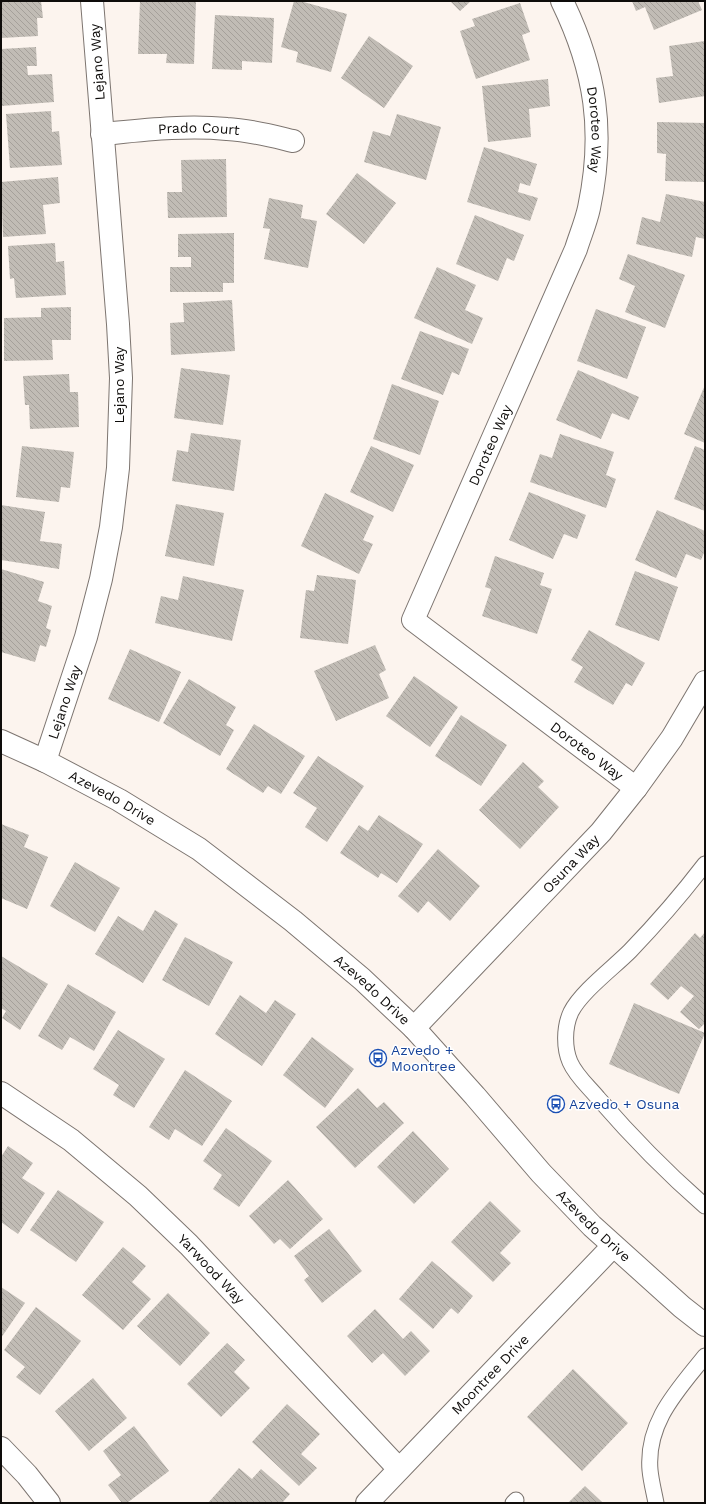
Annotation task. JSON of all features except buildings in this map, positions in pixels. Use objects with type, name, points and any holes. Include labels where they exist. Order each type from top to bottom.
[{"type":"street","name":"Lejano Way","points":[[45,761],[86,637],[101,579],[111,527],[118,468],[121,378],[92,1]]},
{"type":"street","name":"Doroteo Way","points":[[562,1],[575,28],[588,66],[595,107],[597,128],[596,169],[589,210],[576,249],[413,620],[636,788]]},
{"type":"street","name":"Prado Court","points":[[102,134],[168,128],[228,129],[268,135],[294,141]]},
{"type":"street","name":"Osuna Way","points":[[414,1028],[601,832],[636,788],[672,738],[705,682]]},
{"type":"street","name":"Azevedo Drive","points":[[1,741],[45,761],[120,800],[199,849],[294,922],[362,979],[414,1028],[541,1173],[592,1226],[682,1307],[705,1325]]},
{"type":"street","name":"Yarwood Way","points":[[1,1092],[71,1140],[138,1196],[189,1245],[399,1469]]},
{"type":"street","name":"Moontree Drive","points":[[367,1503],[613,1246]]},
{"type":"street","points":[[1,1448],[27,1475],[49,1503]]},
{"type":"lane","points":[[705,864],[689,885],[631,950],[578,1001],[571,1013],[566,1027],[566,1049],[570,1063],[578,1075],[618,1121],[682,1186],[705,1206]]},
{"type":"lane","points":[[656,1503],[650,1469],[650,1452],[656,1426],[664,1410],[705,1356]]},
{"type":"place","name":"Azvedo + Moontree","points":[[378,1058]]},
{"type":"place","name":"Azvedo + Osuna","points":[[556,1104]]}]
